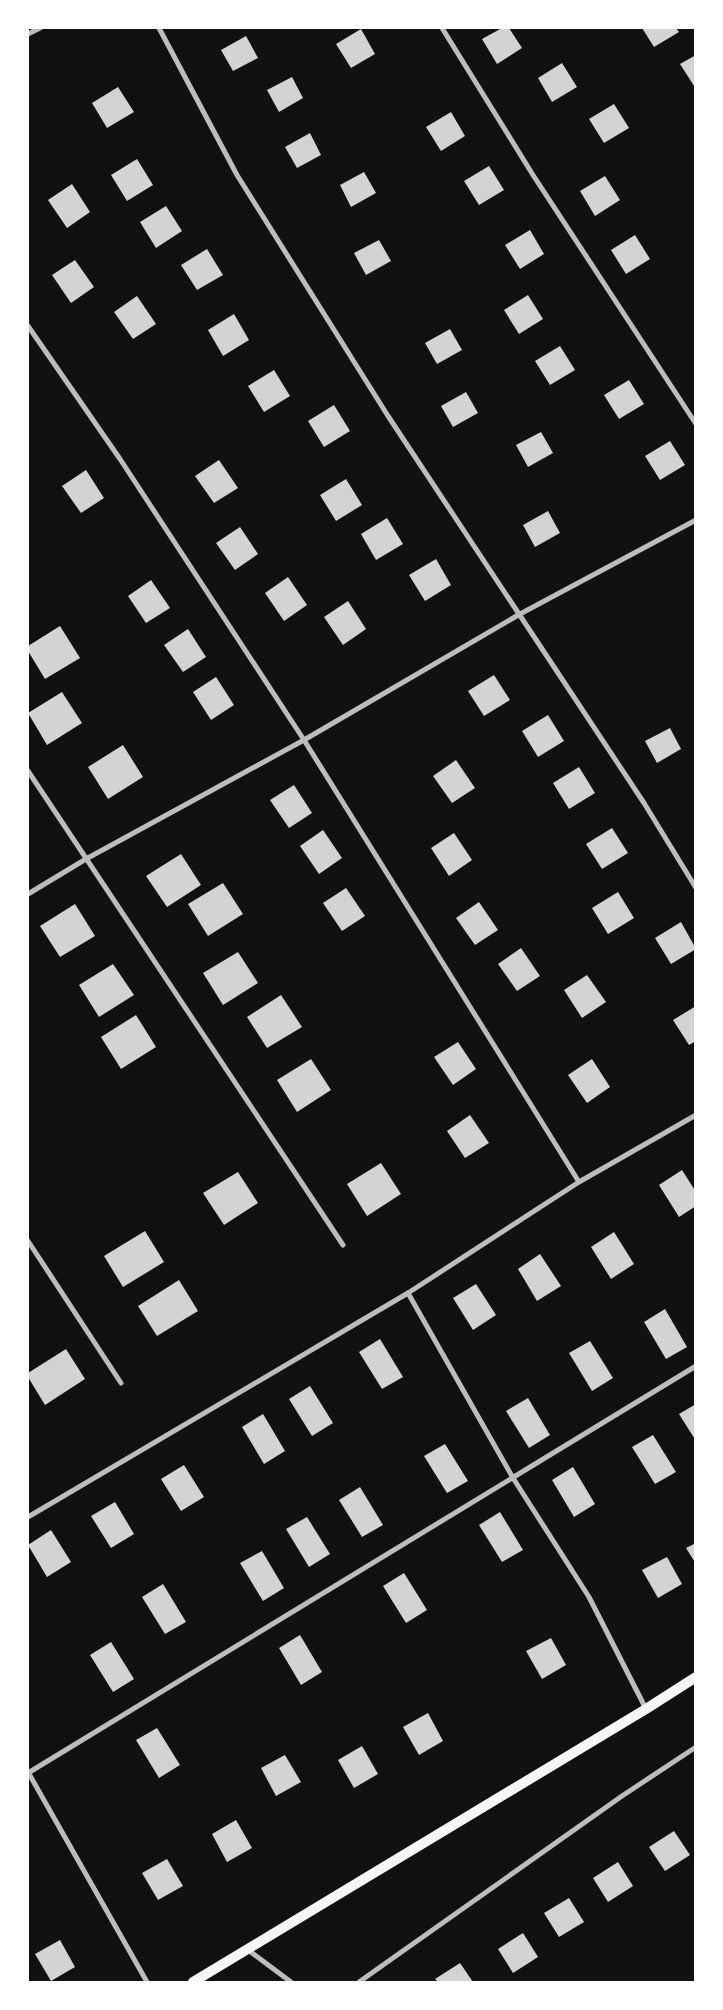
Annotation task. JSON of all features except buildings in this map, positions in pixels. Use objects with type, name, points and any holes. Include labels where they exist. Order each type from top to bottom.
[{"type":"main road","points":[[193,1982],[696,1677]]},
{"type":"street","points":[[28,34],[40,28]]},
{"type":"street","points":[[159,28],[237,175],[388,416],[644,803],[696,888]]},
{"type":"street","points":[[442,28],[533,175],[696,424]]},
{"type":"street","points":[[28,326],[120,459],[304,740],[579,1182]]},
{"type":"street","points":[[28,894],[86,859],[304,740],[520,614],[696,520]]},
{"type":"street","points":[[28,771],[343,1245]]},
{"type":"street","points":[[28,1517],[408,1293],[579,1182],[696,1115]]},
{"type":"street","points":[[28,1241],[121,1383]]},
{"type":"street","points":[[408,1293],[513,1478],[589,1597],[646,1709]]},
{"type":"street","points":[[147,1982],[28,1773],[363,1567],[696,1366]]},
{"type":"street","points":[[359,1982],[622,1796],[696,1747]]},
{"type":"street","points":[[248,1950],[291,1982]]}]
